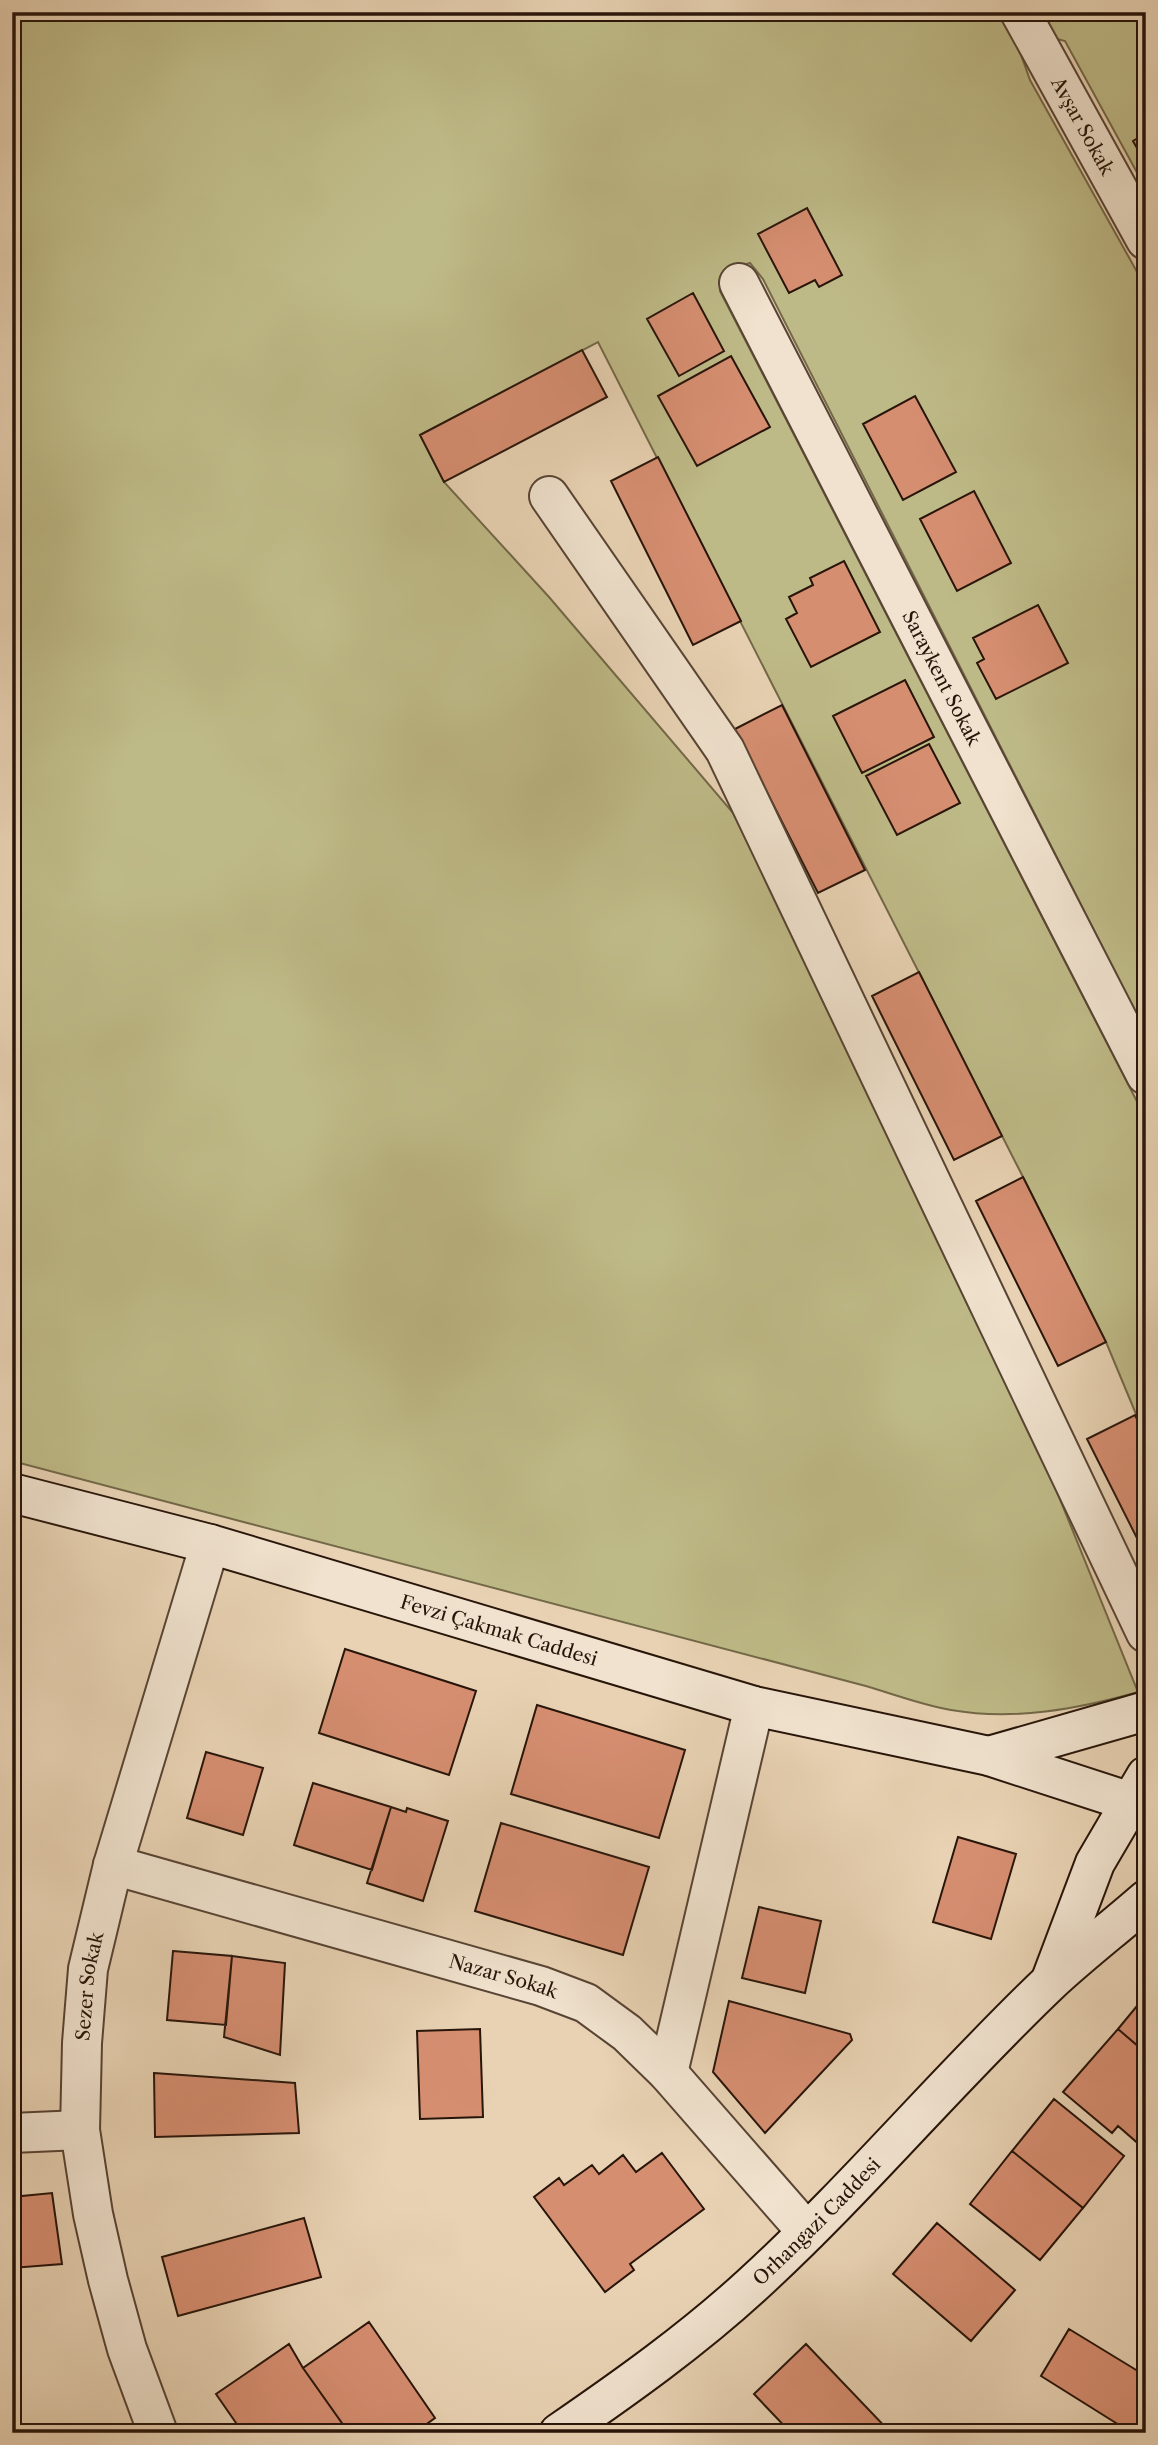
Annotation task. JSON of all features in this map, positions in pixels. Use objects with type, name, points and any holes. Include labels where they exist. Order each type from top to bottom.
[{"type":"street","name":"Avşar Sokak","points":[[1020,12],[1146,240]]},
{"type":"street","name":"Saraykent Sokak","points":[[739,283],[1146,1075]]},
{"type":"street","points":[[549,496],[725,750],[1146,1633]]},
{"type":"street","name":"Fevzi Çakmak Caddesi","points":[[12,1493],[210,1545],[754,1706],[989,1756],[1141,1795]]},
{"type":"street","name":"Sezer Sokak","points":[[158,2433],[127,2348],[93,2214],[80,2130],[82,2043],[88,1969],[113,1865],[210,1545]]},
{"type":"street","points":[[668,2074],[754,1706]]},
{"type":"street","points":[[989,1756],[1146,1711]]},
{"type":"street","points":[[1050,1982],[1095,1863],[1141,1795]]},
{"type":"street","name":"Nazar Sokak","points":[[113,1865],[541,1986],[586,2003],[626,2033],[668,2074],[807,2232]]},
{"type":"street","name":"Orhangazi Caddesi","points":[[559,2433],[694,2335],[752,2285],[1050,1982],[1146,1900]]},
{"type":"street","points":[[12,2133],[80,2130]]},
{"type":"shaded area","points":[[12,12],[1146,12],[1146,189],[1065,41],[1050,37],[1028,40],[1020,52],[1030,80],[1146,288],[1146,1033],[763,279],[750,263],[730,272],[720,291],[1146,1119],[1146,1438],[1106,1342],[598,342],[420,435],[444,482],[549,597],[734,814],[1049,1472],[1138,1692],[1092,1704],[1022,1714],[975,1713],[940,1708],[862,1685],[12,1461]]},
{"type":"building","points":[[1146,133],[1146,164],[1133,141]]},
{"type":"building","points":[[807,208],[842,275],[819,287],[815,280],[789,293],[758,234]]},
{"type":"building","points":[[693,293],[724,351],[679,376],[647,319]]},
{"type":"building","points":[[582,350],[607,397],[444,482],[420,435]]},
{"type":"building","points":[[731,356],[770,427],[697,466],[658,396]]},
{"type":"building","points":[[915,396],[956,472],[903,500],[863,424]]},
{"type":"building","points":[[658,457],[741,621],[693,645],[611,481]]},
{"type":"building","points":[[974,491],[1011,563],[957,591],[920,519]]},
{"type":"building","points":[[844,561],[880,632],[811,667],[786,619],[797,613],[789,597],[813,585],[810,578]]},
{"type":"building","points":[[1038,605],[1068,663],[996,699],[977,663],[984,659],[973,638]]},
{"type":"building","points":[[905,680],[934,737],[862,773],[833,716]]},
{"type":"building","points":[[782,705],[865,870],[818,893],[735,729]]},
{"type":"building","points":[[929,744],[960,803],[897,835],[866,776]]},
{"type":"building","points":[[919,972],[1002,1136],[954,1160],[872,996]]},
{"type":"building","points":[[1023,1177],[1106,1342],[1058,1366],[976,1201]]},
{"type":"building","points":[[1135,1415],[1146,1438],[1146,1556],[1087,1439]]},
{"type":"building","points":[[345,1649],[476,1691],[449,1775],[319,1733]]},
{"type":"building","points":[[537,1705],[685,1750],[659,1838],[511,1794]]},
{"type":"building","points":[[206,1752],[263,1768],[243,1835],[187,1818]]},
{"type":"building","points":[[313,1783],[391,1807],[372,1870],[294,1845]]},
{"type":"building","points":[[391,1807],[406,1812],[407,1808],[448,1821],[423,1901],[367,1883]]},
{"type":"building","points":[[501,1823],[649,1867],[623,1955],[475,1911]]},
{"type":"building","points":[[958,1837],[1016,1854],[991,1939],[933,1922]]},
{"type":"building","points":[[759,1907],[821,1921],[805,1993],[742,1978]]},
{"type":"building","points":[[173,1951],[232,1956],[226,2025],[167,2020]]},
{"type":"building","points":[[232,1956],[285,1963],[280,2055],[224,2037]]},
{"type":"building","points":[[1146,1995],[1146,2053],[1118,2029]]},
{"type":"building","points":[[729,2001],[850,2034],[852,2040],[765,2133],[713,2072]]},
{"type":"building","points":[[480,2029],[483,2117],[420,2119],[417,2031]]},
{"type":"building","points":[[1118,2029],[1146,2053],[1146,2140],[1141,2146],[1118,2126],[1112,2133],[1063,2092]]},
{"type":"building","points":[[154,2073],[295,2083],[299,2133],[155,2137]]},
{"type":"building","points":[[1054,2099],[1124,2156],[1083,2208],[1012,2151]]},
{"type":"building","points":[[1012,2151],[1083,2208],[1040,2260],[970,2204]]},
{"type":"building","points":[[662,2153],[704,2209],[630,2264],[634,2270],[605,2292],[534,2197],[559,2178],[564,2185],[592,2165],[599,2174],[623,2155],[636,2172]]},
{"type":"building","points":[[52,2193],[62,2264],[12,2268],[12,2197]]},
{"type":"building","points":[[304,2218],[321,2277],[178,2316],[162,2257]]},
{"type":"building","points":[[937,2223],[1015,2290],[971,2341],[893,2274]]},
{"type":"building","points":[[369,2322],[435,2418],[414,2433],[349,2433],[303,2368]]},
{"type":"building","points":[[1069,2329],[1146,2376],[1146,2433],[1132,2433],[1041,2376]]},
{"type":"building","points":[[289,2344],[349,2433],[243,2433],[216,2394]]},
{"type":"building","points":[[806,2344],[891,2433],[791,2433],[754,2394]]}]
